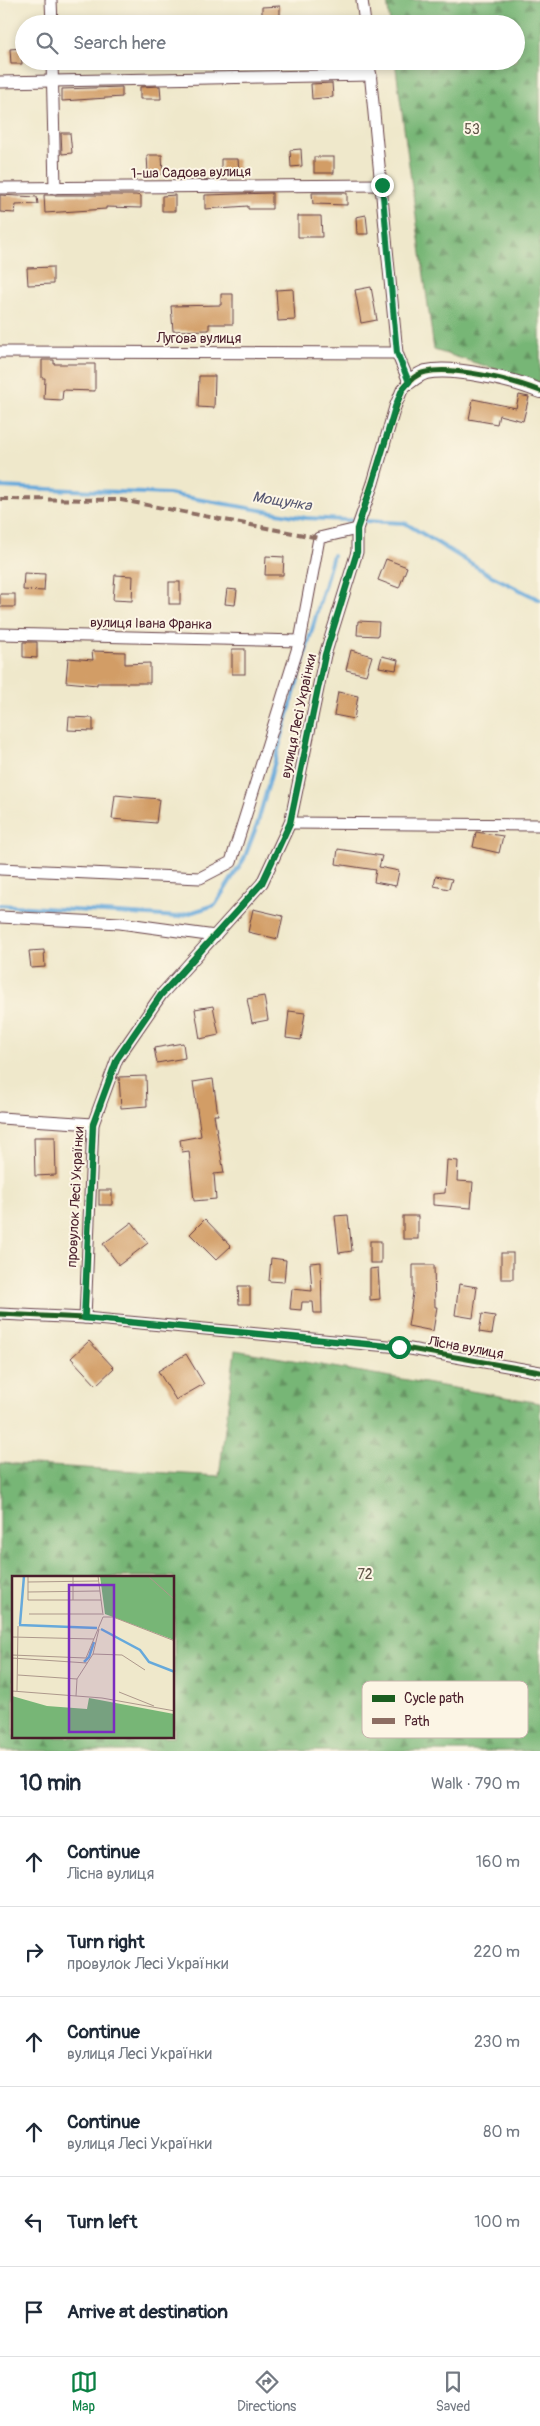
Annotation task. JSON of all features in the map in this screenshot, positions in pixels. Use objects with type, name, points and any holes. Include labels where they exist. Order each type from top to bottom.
[{"type":"street","points":[[52,0],[52,15]]},
{"type":"street","points":[[362,0],[364,15]]},
{"type":"street","points":[[52,70],[55,188]]},
{"type":"street","points":[[370,70],[397,353],[409,382],[426,372],[448,372],[492,377],[540,391]]},
{"type":"street","points":[[0,82],[371,75]]},
{"type":"street","name":"1-ша Садова вулиця","points":[[0,188],[382,185]]},
{"type":"street","name":"Лугова вулиця","points":[[0,352],[397,353]]},
{"type":"street","name":"вулиця Лесі Українки","points":[[215,936],[262,883],[290,823],[325,655],[357,552],[357,529],[373,483],[395,407],[402,390],[409,382]]},
{"type":"street","points":[[0,869],[200,878],[231,862],[300,642],[319,538],[357,529]]},
{"type":"street","name":"вулиця Івана Франка","points":[[0,634],[300,642]]},
{"type":"street","points":[[290,823],[540,825]]},
{"type":"street","points":[[0,917],[120,924],[215,936]]},
{"type":"street","name":"провулок Лесі Українки","points":[[84,1318],[93,1124],[117,1059],[161,995],[215,936]]},
{"type":"street","points":[[0,1118],[93,1124]]},
{"type":"street","name":"Лісна вулиця","points":[[0,1314],[84,1318],[399,1347],[540,1372]]},
{"type":"green space","name":"53","points":[[387,0],[540,0],[540,383],[434,350],[396,70],[525,70],[525,15],[389,15]]},
{"type":"green space","name":"72","points":[[235,1350],[540,1403],[540,1751],[0,1751],[0,1463],[219,1476]]},
{"type":"building","points":[[280,6],[280,15],[262,15],[262,7]]},
{"type":"building","points":[[10,49],[15,49],[15,64],[11,64]]},
{"type":"building","points":[[332,83],[333,97],[312,99],[311,84]]},
{"type":"building","points":[[160,86],[161,99],[140,99],[140,87]]},
{"type":"building","points":[[122,87],[122,97],[62,101],[62,89]]},
{"type":"building","points":[[61,133],[70,133],[72,153],[62,154]]},
{"type":"building","points":[[301,149],[302,166],[291,167],[290,150]]},
{"type":"building","points":[[147,155],[162,155],[163,174],[148,174]]},
{"type":"building","points":[[314,157],[334,157],[334,173],[314,173]]},
{"type":"building","points":[[221,159],[238,159],[239,171],[221,172]]},
{"type":"building","points":[[272,193],[272,209],[248,209],[248,206],[205,209],[205,195]]},
{"type":"building","points":[[312,193],[347,193],[347,205],[313,204]]},
{"type":"building","points":[[0,195],[37,197],[38,204],[16,205],[15,213],[0,212]]},
{"type":"building","points":[[44,195],[136,195],[141,196],[141,208],[106,207],[106,209],[45,213]]},
{"type":"building","points":[[175,195],[175,211],[162,211],[162,196]]},
{"type":"building","points":[[366,215],[368,234],[357,234],[356,217]]},
{"type":"building","points":[[298,216],[321,216],[322,237],[298,237]]},
{"type":"building","points":[[53,267],[53,284],[28,285],[27,268]]},
{"type":"building","points":[[371,287],[377,320],[361,323],[355,290]]},
{"type":"building","points":[[293,289],[295,320],[278,321],[276,290]]},
{"type":"building","points":[[221,294],[233,294],[233,324],[209,324],[209,330],[173,331],[171,306],[221,305]]},
{"type":"building","points":[[42,360],[54,360],[54,364],[95,364],[95,391],[63,390],[62,400],[44,399],[45,378],[42,378]]},
{"type":"building","points":[[199,376],[215,376],[214,408],[198,407]]},
{"type":"building","points":[[519,395],[529,397],[523,421],[499,415],[497,424],[469,419],[473,399],[516,408]]},
{"type":"building","points":[[266,556],[284,557],[283,575],[265,575]]},
{"type":"building","points":[[386,559],[407,567],[399,588],[378,580]]},
{"type":"building","points":[[24,573],[45,574],[44,591],[23,590]]},
{"type":"building","points":[[115,575],[133,576],[132,601],[113,600]]},
{"type":"building","points":[[169,582],[180,582],[180,604],[169,604]]},
{"type":"building","points":[[227,589],[237,590],[235,605],[225,604]]},
{"type":"building","points":[[0,594],[15,594],[15,607],[0,607]]},
{"type":"building","points":[[358,621],[379,622],[378,636],[357,635]]},
{"type":"building","points":[[23,642],[37,642],[37,658],[23,657]]},
{"type":"building","points":[[232,649],[245,649],[245,674],[232,674]]},
{"type":"building","points":[[351,650],[372,656],[366,675],[346,670]]},
{"type":"building","points":[[92,651],[125,652],[125,664],[150,663],[150,683],[97,683],[97,685],[66,682],[68,658],[93,660]]},
{"type":"building","points":[[382,656],[398,660],[396,670],[379,667]]},
{"type":"building","points":[[338,692],[358,696],[354,719],[334,715]]},
{"type":"building","points":[[69,717],[93,718],[93,731],[68,730]]},
{"type":"building","points":[[115,795],[159,799],[156,823],[112,819]]},
{"type":"building","points":[[476,832],[503,836],[499,853],[473,847]]},
{"type":"building","points":[[338,849],[382,856],[379,867],[399,871],[396,886],[374,882],[376,870],[336,864]]},
{"type":"building","points":[[436,876],[452,879],[449,889],[434,886]]},
{"type":"building","points":[[253,909],[283,916],[278,939],[248,932]]},
{"type":"building","points":[[44,950],[45,967],[31,968],[29,951]]},
{"type":"building","points":[[264,996],[268,1020],[252,1023],[247,999]]},
{"type":"building","points":[[213,1006],[219,1035],[200,1039],[195,1009]]},
{"type":"building","points":[[289,1011],[305,1013],[301,1040],[286,1038]]},
{"type":"building","points":[[183,1043],[185,1058],[157,1063],[154,1048]]},
{"type":"building","points":[[146,1076],[147,1106],[121,1108],[119,1077]]},
{"type":"building","points":[[213,1079],[218,1115],[214,1115],[224,1173],[214,1174],[216,1199],[194,1201],[189,1151],[182,1152],[180,1140],[201,1136],[193,1082]]},
{"type":"building","points":[[34,1137],[55,1137],[56,1175],[35,1176]]},
{"type":"building","points":[[447,1160],[458,1161],[457,1181],[473,1182],[471,1208],[433,1205],[433,1194],[445,1193]]},
{"type":"building","points":[[99,1190],[112,1190],[112,1205],[99,1205]]},
{"type":"building","points":[[348,1215],[352,1251],[339,1253],[335,1216]]},
{"type":"building","points":[[403,1216],[418,1216],[418,1239],[403,1239]]},
{"type":"building","points":[[205,1219],[231,1246],[216,1260],[190,1234]]},
{"type":"building","points":[[132,1222],[148,1243],[119,1265],[103,1244]]},
{"type":"building","points":[[370,1241],[381,1241],[381,1263],[370,1263]]},
{"type":"building","points":[[501,1253],[513,1253],[513,1279],[501,1279]]},
{"type":"building","points":[[271,1258],[286,1260],[284,1282],[269,1281]]},
{"type":"building","points":[[321,1262],[322,1313],[314,1313],[313,1302],[302,1302],[301,1310],[290,1309],[292,1289],[312,1291],[310,1263]]},
{"type":"building","points":[[413,1265],[434,1265],[435,1307],[437,1307],[433,1331],[408,1326],[413,1293]]},
{"type":"building","points":[[378,1268],[380,1299],[370,1300],[370,1269]]},
{"type":"building","points":[[459,1284],[477,1287],[473,1318],[455,1315]]},
{"type":"building","points":[[238,1286],[250,1286],[250,1304],[239,1304]]},
{"type":"building","points":[[482,1314],[495,1316],[492,1334],[479,1332]]},
{"type":"building","points":[[89,1341],[114,1368],[96,1385],[71,1358]]},
{"type":"building","points":[[186,1354],[204,1384],[176,1400],[158,1371]]},
{"type":"waterway","name":"Мощунка","points":[[0,487],[168,494],[306,518],[405,523],[490,575],[540,600]]},
{"type":"waterway","points":[[0,905],[177,917],[215,905],[244,859],[257,825],[333,555]]},
{"type":"marked path","points":[[0,499],[121,500],[319,538]]},
{"type":"cycle path","points":[[85,1318],[93,1124],[117,1059],[161,995],[262,883],[290,823],[325,655],[357,552],[357,529],[402,390],[415,376],[426,372],[452,371],[483,375],[540,391]]},
{"type":"cycle path","points":[[0,1314],[85,1318],[399,1347],[540,1372]]},
{"type":"route","points":[[382,185],[397,353],[409,382],[402,390],[395,407],[373,483],[357,529],[357,552],[325,655],[290,823],[262,883],[161,995],[117,1059],[93,1124],[84,1318],[399,1347]]}]
